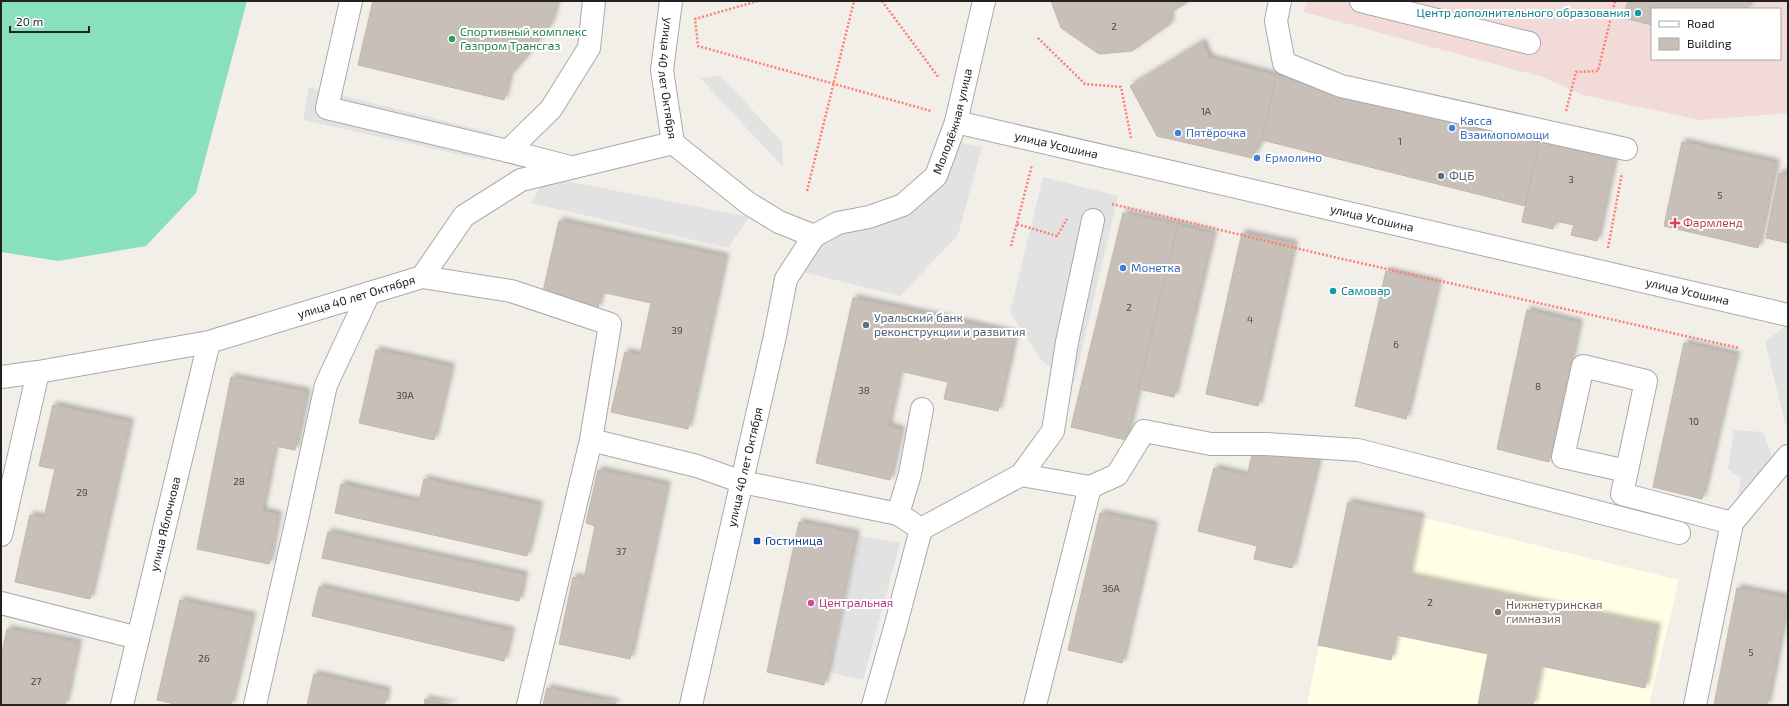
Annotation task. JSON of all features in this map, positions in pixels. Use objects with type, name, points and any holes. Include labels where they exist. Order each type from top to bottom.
[{"type":"street","points":[[352,1],[326,108],[571,167]]},
{"type":"street","points":[[508,151],[551,109],[589,48],[594,1]]},
{"type":"street","name":"улица 40 лет Октября","points":[[1,377],[38,372],[209,342],[422,277],[464,216],[521,180],[673,143],[662,70],[671,1]]},
{"type":"street","name":"Молодёжная улица","points":[[814,236],[838,223],[869,217],[903,205],[936,176],[956,122],[984,1]]},
{"type":"street","points":[[1280,1],[1276,21],[1284,63],[1341,86],[1626,149]]},
{"type":"street","points":[[1361,1],[1529,43]]},
{"type":"street","name":"улица Усошина","points":[[956,122],[1788,315]]},
{"type":"street","points":[[673,143],[748,203],[779,222],[814,236]]},
{"type":"street","points":[[873,705],[921,529],[1020,475],[1053,431],[1067,342],[1093,220]]},
{"type":"street","name":"улица 40 лет Октября","points":[[690,705],[742,482],[786,278],[814,236]]},
{"type":"street","points":[[422,277],[510,291],[610,324],[591,440],[528,705]]},
{"type":"street","points":[[255,705],[326,385],[369,293]]},
{"type":"street","name":"улица Яблочкова","points":[[122,705],[209,342]]},
{"type":"street","points":[[1627,471],[1563,457],[1582,366],[1646,381],[1627,471],[1622,494],[1732,523]]},
{"type":"street","points":[[1,535],[38,372]]},
{"type":"street","points":[[898,514],[910,474],[922,409]]},
{"type":"street","points":[[1020,475],[1090,487],[1117,475],[1144,431],[1212,444],[1266,444],[1358,450],[1679,533]]},
{"type":"street","points":[[591,440],[697,466],[742,482],[898,514],[921,529]]},
{"type":"street","points":[[1695,705],[1732,523],[1788,456]]},
{"type":"street","points":[[1035,705],[1090,487]]},
{"type":"street","points":[[1,603],[138,638]]},
{"type":"path","points":[[758,1],[696,19],[698,46],[931,111]]},
{"type":"path","points":[[807,191],[854,1]]},
{"type":"path","points":[[882,1],[939,78]]},
{"type":"path","points":[[1560,135],[1576,72],[1598,71],[1615,1]]},
{"type":"path","points":[[1011,246],[1038,141]]},
{"type":"path","points":[[1608,249],[1626,149]]},
{"type":"path","points":[[1111,204],[1328,256],[1739,348]]},
{"type":"path","points":[[1017,224],[1057,236],[1068,216]]},
{"type":"shaded area","points":[[1307,1],[1788,1],[1788,113],[1700,120],[1583,95],[1542,77],[1304,12]]},
{"type":"shaded area","points":[[721,76],[782,142],[783,167],[700,78]]},
{"type":"shaded area","points":[[309,87],[493,133],[485,160],[303,120]]},
{"type":"shaded area","points":[[949,140],[982,147],[958,235],[900,296],[799,271],[814,236],[903,205]]},
{"type":"shaded area","points":[[546,177],[749,217],[728,248],[531,203]]},
{"type":"shaded area","points":[[1043,177],[1118,196],[1074,383],[1042,361],[1010,312]]},
{"type":"shaded area","points":[[1788,324],[1788,434],[1765,342]]},
{"type":"shaded area","points":[[1734,430],[1763,432],[1777,469],[1732,523],[1741,479],[1728,469]]},
{"type":"shaded area","name":"Нижнетуринская гимназия","points":[[1348,502],[1421,517],[1679,580],[1649,705],[1307,705]]},
{"type":"shaded area","points":[[860,536],[900,543],[863,680],[829,672]]},
{"type":"green space","points":[[1,1],[247,1],[196,193],[146,246],[58,261],[1,252]]},
{"type":"building","name":"Спортивный комплекс Газпром Трансгаз","points":[[373,1],[557,1],[551,23],[529,54],[509,77],[504,100],[358,65]]},
{"type":"building","points":[[1051,1],[1189,1],[1170,13],[1170,24],[1132,51],[1099,54],[1061,28]]},
{"type":"building","name":"Центр дополнительного образования","points":[[1628,1],[1749,1],[1747,8],[1651,8],[1651,25],[1624,18]]},
{"type":"building","points":[[1202,42],[1209,58],[1276,76],[1262,140],[1252,158],[1157,136],[1130,86]]},
{"type":"building","points":[[1276,76],[1539,143],[1525,206],[1262,140]]},
{"type":"building","points":[[1541,135],[1616,151],[1597,241],[1571,235],[1574,225],[1555,221],[1553,229],[1522,222]]},
{"type":"building","points":[[1682,142],[1776,163],[1758,248],[1664,226]]},
{"type":"building","points":[[1779,173],[1788,175],[1788,243],[1766,238]]},
{"type":"building","points":[[1123,213],[1178,225],[1126,440],[1071,427]]},
{"type":"building","points":[[559,221],[725,257],[688,429],[611,412],[625,352],[640,355],[651,303],[601,292],[598,308],[542,296]]},
{"type":"building","points":[[1178,225],[1213,234],[1174,397],[1138,389]]},
{"type":"building","points":[[1242,233],[1294,244],[1258,406],[1206,394]]},
{"type":"building","points":[[1386,271],[1438,283],[1406,419],[1355,406]]},
{"type":"building","points":[[853,298],[1015,334],[998,411],[944,399],[948,382],[900,371],[888,426],[901,430],[890,480],[816,463]]},
{"type":"building","points":[[1527,310],[1579,323],[1549,462],[1497,449]]},
{"type":"building","points":[[1684,343],[1736,355],[1702,499],[1653,487]]},
{"type":"building","points":[[376,350],[451,367],[434,440],[359,423]]},
{"type":"building","points":[[231,377],[307,392],[295,450],[275,446],[262,511],[278,515],[269,564],[197,549]]},
{"type":"building","points":[[53,405],[130,422],[90,599],[15,582],[30,515],[44,518],[55,469],[39,466]]},
{"type":"building","points":[[1277,447],[1319,457],[1292,568],[1254,559],[1257,546],[1198,531],[1214,468],[1247,476],[1253,451],[1275,456]]},
{"type":"building","points":[[598,470],[667,485],[630,659],[559,644],[573,577],[584,579],[595,526],[586,523]]},
{"type":"building","points":[[424,479],[539,505],[527,556],[335,513],[341,484],[419,502]]},
{"type":"building","points":[[1348,502],[1421,517],[1409,576],[1657,627],[1645,688],[1541,666],[1533,705],[1478,705],[1488,654],[1396,635],[1391,660],[1318,645]]},
{"type":"building","points":[[1100,513],[1154,525],[1122,663],[1068,650]]},
{"type":"building","name":"Центральная","points":[[799,522],[856,534],[824,685],[767,672]]},
{"type":"building","points":[[328,532],[524,575],[519,601],[322,558]]},
{"type":"building","points":[[319,587],[511,631],[504,661],[312,616]]},
{"type":"building","points":[[1737,588],[1788,598],[1767,705],[1714,705]]},
{"type":"building","points":[[180,600],[252,616],[231,705],[179,705],[157,700]]},
{"type":"building","points":[[7,629],[78,643],[65,705],[1,705],[1,657]]},
{"type":"building","points":[[314,674],[387,691],[384,705],[307,705]]},
{"type":"building","points":[[547,688],[616,703],[616,705],[543,705]]},
{"type":"building","points":[[425,699],[454,705],[424,705]]},
{"type":"place","name":"Центр дополнительного образования","points":[[1638,13]]},
{"type":"place","name":"Спортивный комплекс Газпром Трансгаз","points":[[452,39]]},
{"type":"place","name":"Касса Взаимопомощи","points":[[1452,128]]},
{"type":"place","name":"Пятёрочка","points":[[1178,133]]},
{"type":"place","name":"Ермолино","points":[[1257,158]]},
{"type":"place","name":"ФЦБ","points":[[1441,176]]},
{"type":"place","name":"Фармленд","points":[[1675,223]]},
{"type":"place","name":"Монетка","points":[[1123,268]]},
{"type":"place","name":"Самовар","points":[[1333,291]]},
{"type":"place","name":"Уральский банк реконструкции и развития","points":[[866,325]]},
{"type":"place","name":"Гостиница","points":[[757,541]]},
{"type":"place","name":"Центральная","points":[[811,603]]},
{"type":"place","name":"Нижнетуринская гимназия","points":[[1498,612]]}]
